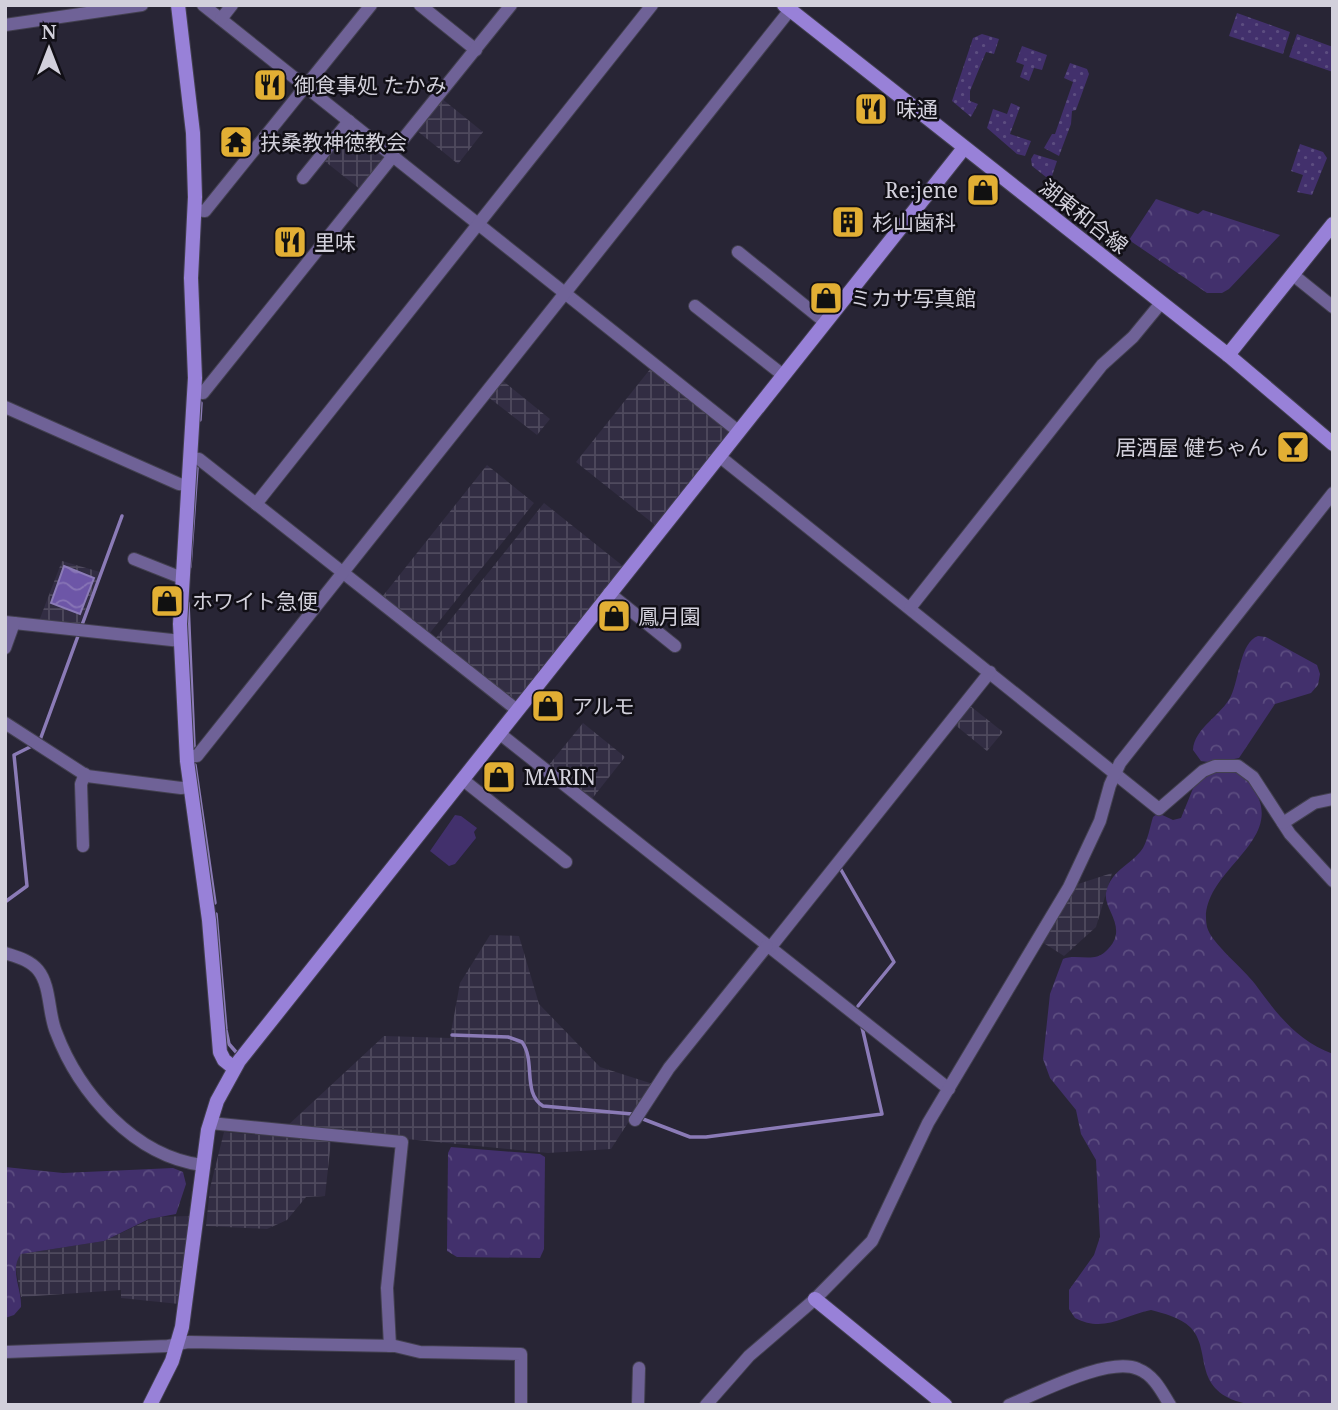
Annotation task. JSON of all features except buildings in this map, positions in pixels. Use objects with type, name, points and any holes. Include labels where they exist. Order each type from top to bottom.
[{"type":"street","points":[[5,25],[142,5]]},
{"type":"street","points":[[178,5],[193,133],[194,211],[191,278],[194,392],[182,578],[181,641],[187,756],[209,920],[220,1052],[223,1060],[234,1068]]},
{"type":"street","points":[[203,5],[738,431]]},
{"type":"street","points":[[221,19],[232,5]]},
{"type":"street","points":[[194,211],[205,211],[371,5]]},
{"type":"street","points":[[420,5],[475,50]]},
{"type":"street","points":[[194,392],[203,393],[511,5]]},
{"type":"street","points":[[256,504],[652,5]]},
{"type":"street","points":[[187,756],[197,756],[787,7]]},
{"type":"street","name":"湖東和合線","points":[[787,7],[1228,355],[1333,444]]},
{"type":"street","points":[[303,178],[349,121]]},
{"type":"street","points":[[150,1405],[178,1344],[210,1123],[234,1068],[964,148]]},
{"type":"street","points":[[1228,355],[1333,224]]},
{"type":"street","points":[[738,252],[825,322]]},
{"type":"street","points":[[1292,274],[1333,307]]},
{"type":"street","points":[[910,608],[1102,365],[1133,337],[1161,303]]},
{"type":"street","points":[[695,306],[783,375]]},
{"type":"street","points":[[5,407],[179,484],[188,485]]},
{"type":"street","points":[[719,456],[1159,809],[1203,771],[1215,766],[1238,766],[1253,777],[1283,823],[1333,881]]},
{"type":"street","points":[[190,458],[199,459],[517,710]]},
{"type":"street","points":[[706,1405],[749,1356],[815,1299],[872,1241],[923,1132],[1069,887],[1100,821],[1115,773],[1333,493]]},
{"type":"street","points":[[134,559],[182,578]]},
{"type":"street","points":[[609,593],[675,646]]},
{"type":"street","points":[[5,649],[9,623],[181,641]]},
{"type":"street","points":[[635,1120],[669,1068],[990,672]]},
{"type":"street","points":[[5,723],[85,774],[157,785],[191,787]]},
{"type":"street","points":[[499,733],[948,1089]]},
{"type":"street","points":[[83,846],[81,784],[85,774]]},
{"type":"street","points":[[462,779],[566,862]]},
{"type":"street","points":[[1283,823],[1314,803],[1333,799]]},
{"type":"street","points":[[5,953],[29,962],[41,974],[56,1033],[93,1099],[132,1136],[187,1163],[202,1165]]},
{"type":"street","points":[[210,1123],[222,1127],[402,1142],[387,1288],[390,1346]]},
{"type":"street","points":[[815,1299],[945,1405]]},
{"type":"street","points":[[5,1352],[178,1344],[390,1346],[420,1352],[521,1354],[521,1405]]},
{"type":"street","points":[[1009,1405],[1116,1365],[1139,1369],[1148,1375],[1170,1405]]},
{"type":"street","points":[[638,1405],[639,1368]]},
{"type":"shaded area","points":[[441,98],[483,132],[458,164],[416,130]]},
{"type":"shaded area","points":[[348,127],[384,156],[385,160],[361,190],[322,159]]},
{"type":"shaded area","points":[[651,368],[730,431],[655,525],[576,462]]},
{"type":"shaded area","points":[[502,380],[550,419],[537,435],[488,397]]},
{"type":"shaded area","points":[[487,465],[534,503],[429,634],[382,597]]},
{"type":"shaded area","points":[[544,503],[623,566],[516,700],[512,700],[435,639]]},
{"type":"shaded area","points":[[62,561],[100,572],[79,626],[39,621]]},
{"type":"shaded area","points":[[969,705],[1003,732],[987,751],[954,724]]},
{"type":"shaded area","points":[[583,723],[625,757],[591,800],[548,766]]},
{"type":"shaded area","points":[[1112,873],[1096,927],[1064,956],[1042,942],[1075,885]]},
{"type":"shaded area","points":[[490,935],[519,936],[539,1004],[600,1067],[653,1084],[611,1149],[548,1153],[286,1127],[384,1036],[450,1038],[460,983]]},
{"type":"shaded area","points":[[224,1132],[331,1141],[325,1196],[306,1197],[287,1220],[267,1229],[206,1226],[210,1188]]},
{"type":"shaded area","points":[[189,1216],[179,1304],[121,1298],[121,1290],[21,1297],[16,1260],[21,1254],[104,1241],[155,1217]]},
{"type":"green space","points":[[1237,13],[1290,32],[1283,54],[1229,36]]},
{"type":"green space","points":[[982,34],[999,39],[994,54],[986,52],[970,91],[970,101],[978,104],[971,117],[952,101],[973,38]]},
{"type":"green space","points":[[1297,34],[1333,47],[1333,72],[1289,57]]},
{"type":"green space","points":[[1022,46],[1047,55],[1042,70],[1034,68],[1029,81],[1020,77],[1024,65],[1016,62]]},
{"type":"green space","points":[[1070,63],[1087,69],[1089,74],[1076,110],[1072,111],[1071,124],[1059,156],[1044,148],[1052,134],[1055,134],[1073,82],[1064,78]]},
{"type":"green space","points":[[1011,103],[1020,107],[1010,134],[1031,141],[1025,156],[1017,154],[987,128],[993,109],[1007,114]]},
{"type":"green space","points":[[1300,144],[1323,152],[1327,158],[1312,195],[1297,192],[1303,175],[1291,171]]},
{"type":"green space","points":[[1034,154],[1057,161],[1052,176],[1046,177],[1032,166],[1031,159]]},
{"type":"green space","points":[[1156,199],[1198,214],[1203,210],[1280,235],[1229,289],[1222,293],[1207,293],[1129,240]]},
{"type":"green space","points":[[1258,636],[1266,637],[1317,665],[1320,674],[1318,685],[1311,693],[1275,704],[1239,758],[1215,763],[1201,761],[1193,750],[1198,735],[1227,703],[1247,646]]},
{"type":"green space","points":[[1216,770],[1237,770],[1256,793],[1262,814],[1257,833],[1217,886],[1208,905],[1207,927],[1215,941],[1250,978],[1288,1025],[1308,1041],[1333,1054],[1333,1405],[1271,1406],[1236,1401],[1213,1386],[1196,1336],[1182,1321],[1151,1310],[1113,1322],[1095,1324],[1075,1318],[1069,1309],[1069,1290],[1094,1255],[1100,1237],[1096,1160],[1081,1134],[1076,1110],[1050,1078],[1043,1059],[1050,994],[1063,959],[1095,957],[1105,952],[1112,944],[1116,928],[1106,893],[1112,878],[1143,848],[1153,817],[1158,813],[1173,820],[1181,818],[1196,781]]},
{"type":"green space","points":[[455,815],[461,816],[477,828],[474,832],[476,838],[455,864],[449,866],[430,851]]},
{"type":"green space","points":[[451,1147],[540,1154],[545,1157],[544,1249],[540,1258],[457,1257],[447,1251],[448,1153]]},
{"type":"green space","points":[[5,1167],[63,1173],[173,1168],[183,1172],[186,1184],[176,1214],[149,1219],[104,1241],[21,1254],[16,1273],[21,1307],[14,1315],[5,1318]]},
{"type":"water","points":[[64,566],[94,578],[80,614],[51,603]]},
{"type":"waterway","points":[[200,420],[201,403]]},
{"type":"waterway","points":[[190,567],[197,468]]},
{"type":"waterway","points":[[82,625],[122,516]]},
{"type":"waterway","points":[[188,603],[194,746]]},
{"type":"waterway","points":[[40,740],[78,636]]},
{"type":"waterway","points":[[5,902],[27,886],[14,755],[32,746]]},
{"type":"waterway","points":[[195,765],[215,903]]},
{"type":"waterway","points":[[840,868],[894,962],[858,1006]]},
{"type":"waterway","points":[[216,914],[226,1030],[229,1044],[236,1052]]},
{"type":"waterway","points":[[643,1119],[690,1137],[706,1137],[882,1114],[862,1027]]},
{"type":"waterway","points":[[452,1035],[508,1037],[522,1042],[528,1058],[533,1093],[543,1106],[632,1114]]},
{"type":"place","name":"御食事処 たかみ","points":[[270,85]]},
{"type":"place","name":"味通","points":[[871,109]]},
{"type":"place","name":"扶桑教神徳教会","points":[[236,142]]},
{"type":"place","name":"Re:jene","points":[[983,190]]},
{"type":"place","name":"杉山歯科","points":[[848,222]]},
{"type":"place","name":"里味","points":[[290,242]]},
{"type":"place","name":"ミカサ写真館","points":[[826,298]]},
{"type":"place","name":"居酒屋 健ちゃん","points":[[1293,447]]},
{"type":"place","name":"ホワイト急便","points":[[167,601]]},
{"type":"place","name":"鳳月園","points":[[614,616]]},
{"type":"place","name":"アルモ","points":[[548,706]]},
{"type":"place","name":"MARIN","points":[[499,777]]}]
